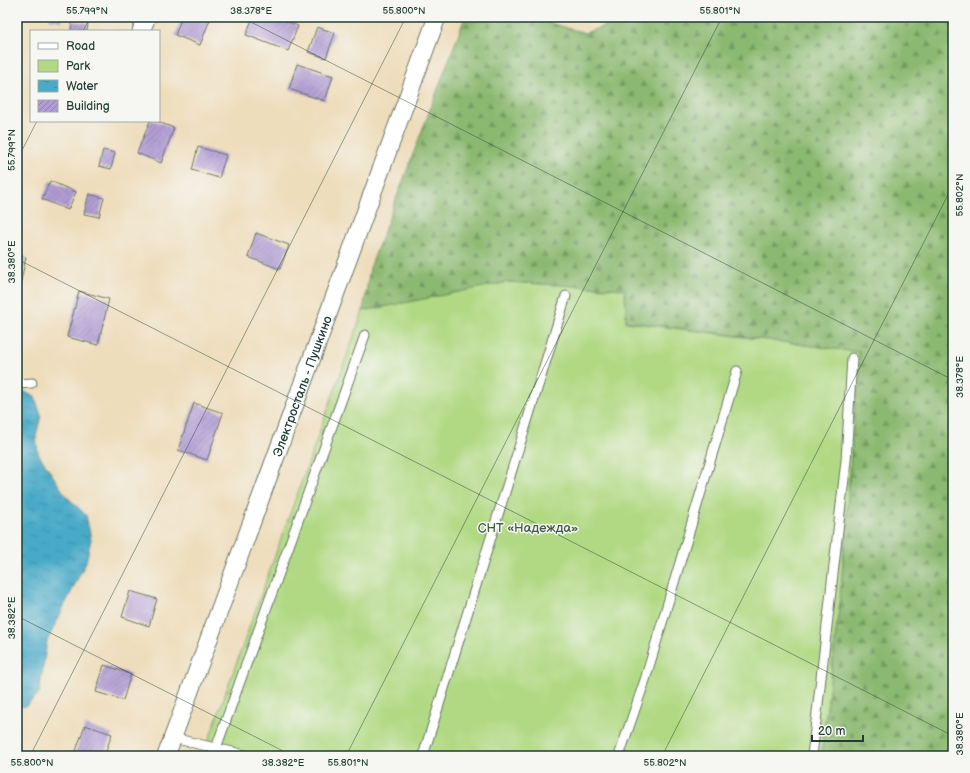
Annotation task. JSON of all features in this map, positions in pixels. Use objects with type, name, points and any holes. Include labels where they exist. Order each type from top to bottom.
[{"type":"street","points":[[141,30],[147,17]]},
{"type":"street","name":"Электросталь - Пушкино","points":[[166,756],[437,17]]},
{"type":"lane","points":[[423,756],[566,296]]},
{"type":"lane","points":[[214,752],[365,335]]},
{"type":"lane","points":[[812,756],[846,461],[852,358]]},
{"type":"lane","points":[[619,756],[645,680],[737,371]]},
{"type":"lane","points":[[17,384],[32,383]]},
{"type":"lane","points":[[173,738],[214,752],[249,756]]},
{"type":"green space","points":[[465,17],[530,17],[585,33],[628,17],[953,17],[953,756],[821,756],[840,601],[859,352],[626,321],[625,289],[508,282],[363,311],[370,268]]},
{"type":"green space","name":"СНТ «Надежда»","points":[[508,282],[625,289],[626,322],[859,352],[840,601],[821,756],[203,756],[363,311]]},
{"type":"water","points":[[23,391],[35,397],[41,416],[36,436],[38,453],[66,496],[86,515],[91,539],[86,562],[47,641],[39,694],[24,707],[17,704],[17,392]]},
{"type":"building","points":[[49,17],[63,17],[62,21],[49,19]]},
{"type":"building","points":[[182,17],[211,17],[200,45],[175,35]]},
{"type":"building","points":[[253,17],[282,17],[281,19],[298,26],[288,51],[246,35]]},
{"type":"building","points":[[72,21],[88,23],[87,30],[71,30]]},
{"type":"building","points":[[317,27],[335,33],[326,58],[308,52]]},
{"type":"building","points":[[297,64],[333,76],[325,101],[289,89]]},
{"type":"building","points":[[150,122],[159,122],[174,128],[161,163],[137,153]]},
{"type":"building","points":[[198,147],[226,155],[219,178],[192,170]]},
{"type":"building","points":[[103,150],[115,153],[111,169],[99,166]]},
{"type":"building","points":[[50,181],[76,192],[68,210],[42,199]]},
{"type":"building","points":[[89,194],[104,198],[99,217],[84,214]]},
{"type":"building","points":[[256,233],[289,245],[280,269],[248,257]]},
{"type":"building","points":[[17,255],[26,257],[21,281],[17,280]]},
{"type":"building","points":[[79,291],[109,299],[98,345],[67,337]]},
{"type":"building","points":[[194,403],[223,413],[207,460],[178,450]]},
{"type":"building","points":[[130,591],[157,599],[149,626],[122,617]]},
{"type":"building","points":[[104,665],[131,674],[123,700],[96,692]]},
{"type":"building","points":[[85,725],[112,734],[104,756],[74,756]]}]
